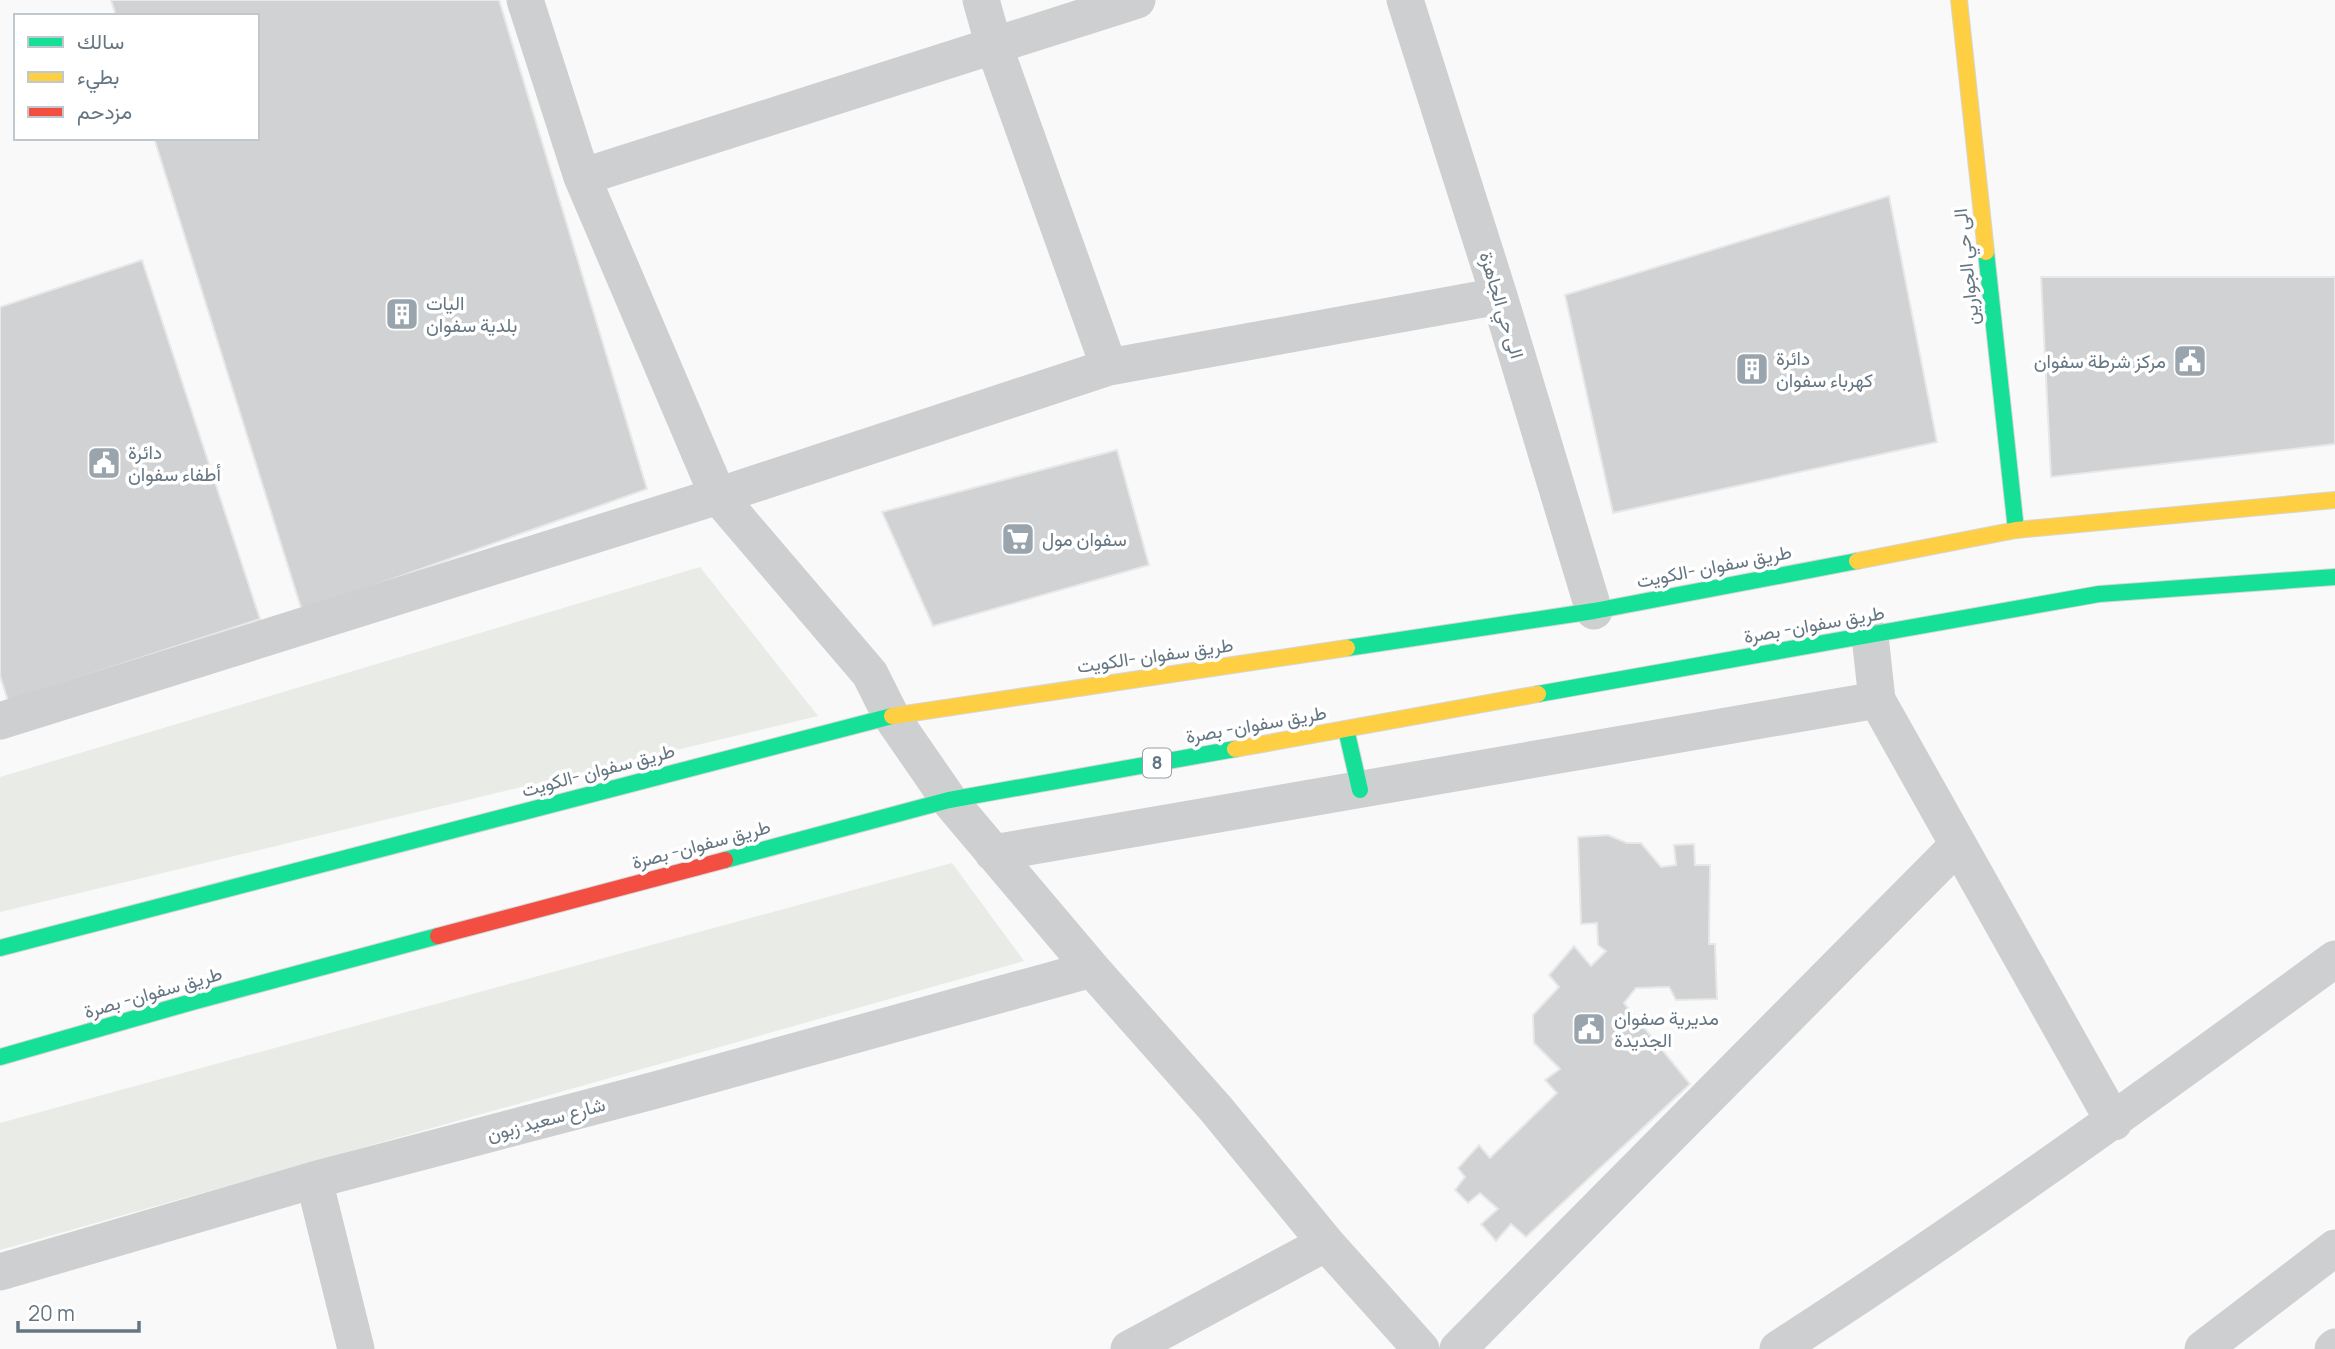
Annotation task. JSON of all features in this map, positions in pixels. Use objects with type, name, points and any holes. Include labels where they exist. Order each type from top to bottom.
[{"type":"main road","name":"الى حي الجوارين","points":[[1959,0],[2016,530]]},
{"type":"main road","name":"طريق سفوان -الكويت","points":[[0,948],[891,716],[1594,611],[2016,530],[2335,500]]},
{"type":"main road","name":"طريق سفوان- بصرة","points":[[0,1057],[192,1002],[948,800],[2099,594],[2335,577]]},
{"type":"main road","points":[[1346,729],[1360,790]]},
{"type":"street","points":[[525,0],[582,177],[718,496],[870,674],[891,716],[948,800],[1216,1109],[1326,1243],[1421,1349]]},
{"type":"street","points":[[981,0],[994,46],[1109,367]]},
{"type":"street","points":[[582,177],[1137,0]]},
{"type":"street","name":"الى حي الجاهزة","points":[[1405,0],[1499,296],[1594,611]]},
{"type":"street","points":[[0,721],[718,496],[1109,367],[1499,296]]},
{"type":"street","points":[[1870,636],[1877,700],[2114,1122]]},
{"type":"street","points":[[993,853],[1877,700]]},
{"type":"street","points":[[1458,1349],[1958,845]]},
{"type":"street","points":[[1778,1349],[1877,1285],[2114,1122],[2335,959]]},
{"type":"street","name":"شارع سعيد زبون","points":[[0,1272],[314,1180],[652,1091],[1092,969]]},
{"type":"street","points":[[314,1180],[356,1349]]},
{"type":"street","points":[[1142,1346],[1326,1243]]},
{"type":"street","points":[[2203,1349],[2335,1248]]},
{"type":"shaded area","points":[[700,567],[818,716],[0,912],[0,777]]},
{"type":"shaded area","points":[[952,863],[1024,961],[0,1250],[0,1123]]},
{"type":"building","name":"اليات بلدية سفوان","points":[[111,0],[499,0],[647,489],[302,611],[155,140],[259,140],[259,14],[115,14]]},
{"type":"building","name":"دائرة كهرباء سفوان","points":[[1889,196],[1937,442],[1613,513],[1565,295]]},
{"type":"building","name":"دائرة أطفاء سفوان","points":[[142,260],[260,619],[8,701],[0,676],[0,307]]},
{"type":"building","name":"مركز شرطة سفوان","points":[[2041,277],[2335,277],[2335,444],[2051,477]]},
{"type":"building","name":"سفوان مول","points":[[1117,450],[1149,565],[933,626],[882,512]]},
{"type":"building","name":"مديرية صفوان الجديدة","points":[[1608,835],[1627,843],[1641,843],[1661,867],[1676,865],[1674,845],[1694,844],[1695,865],[1710,865],[1709,944],[1715,944],[1717,999],[1676,1000],[1669,987],[1636,988],[1624,1003],[1690,1084],[1526,1237],[1511,1224],[1496,1241],[1481,1224],[1498,1209],[1480,1193],[1468,1203],[1455,1190],[1465,1177],[1458,1168],[1479,1145],[1490,1158],[1557,1093],[1545,1080],[1560,1069],[1534,1043],[1533,1015],[1559,987],[1549,975],[1574,946],[1591,966],[1606,951],[1598,945],[1597,923],[1581,924],[1578,837]]},
{"type":"traffic: fast","points":[[1986,252],[2016,530]]},
{"type":"traffic: fast","points":[[1347,648],[1594,611],[1857,561]]},
{"type":"traffic: fast","points":[[1538,694],[2099,594],[2335,577]]},
{"type":"traffic: fast","points":[[0,948],[892,716]]},
{"type":"traffic: fast","points":[[1346,729],[1360,790]]},
{"type":"traffic: fast","points":[[725,860],[949,800],[1235,749]]},
{"type":"traffic: fast","points":[[0,1057],[438,936]]},
{"type":"traffic: slow","points":[[1959,0],[1986,252]]},
{"type":"traffic: slow","points":[[1857,561],[2016,530],[2335,500]]},
{"type":"traffic: slow","points":[[892,716],[1347,648]]},
{"type":"traffic: slow","points":[[1235,749],[1538,694]]},
{"type":"traffic: jam","points":[[438,936],[725,860]]},
{"type":"place","name":"اليات بلدية سفوان","points":[[402,314]]},
{"type":"place","name":"مركز شرطة سفوان","points":[[2190,361]]},
{"type":"place","name":"دائرة كهرباء سفوان","points":[[1752,369]]},
{"type":"place","name":"دائرة أطفاء سفوان","points":[[104,463]]},
{"type":"place","name":"سفوان مول","points":[[1018,539]]},
{"type":"place","name":"مديرية صفوان الجديدة","points":[[1589,1029]]}]
